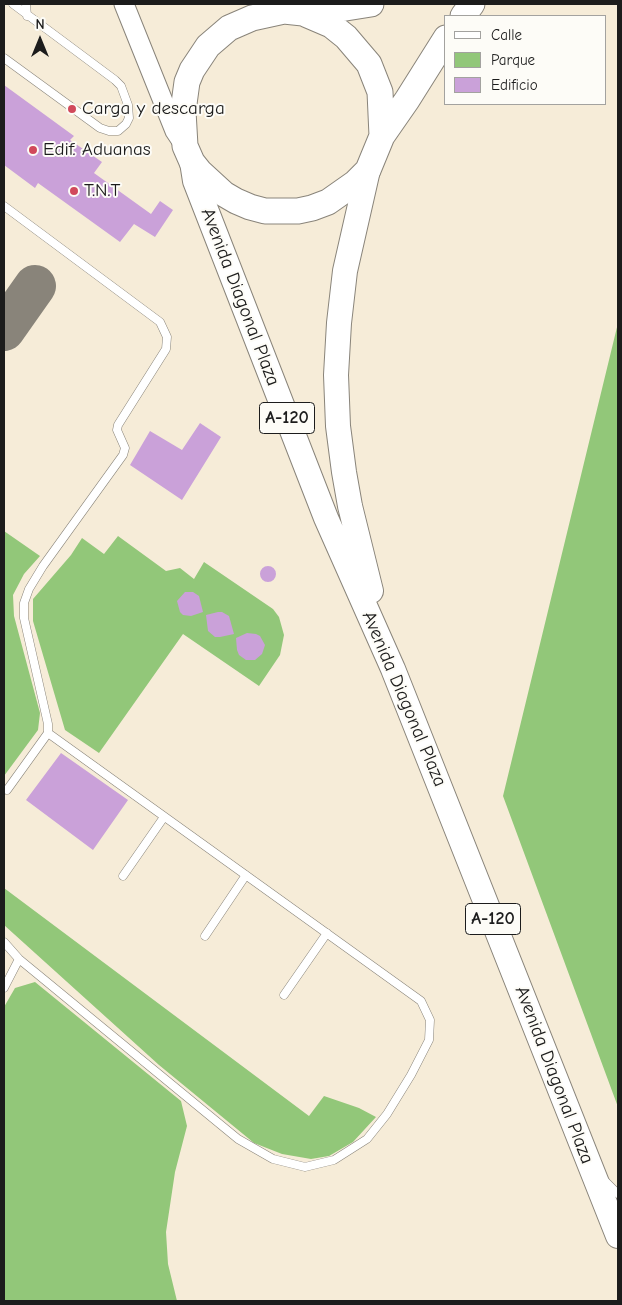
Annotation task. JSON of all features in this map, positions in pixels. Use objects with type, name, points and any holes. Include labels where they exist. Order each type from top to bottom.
[{"type":"highway","points":[[371,4],[316,10],[286,9],[240,22],[219,36],[201,56],[190,76],[184,97],[184,128],[189,154],[210,181],[236,201],[265,211],[304,210],[328,202],[355,183],[368,170],[382,136],[444,41]]},
{"type":"highway","points":[[464,15],[472,4]]},
{"type":"highway","points":[[286,9],[331,25],[346,37],[369,64],[380,92],[382,136]]},
{"type":"main road","name":"Avenida Diagonal Plaza","points":[[189,154],[194,181],[322,509],[393,670],[618,1236]]},
{"type":"main road","name":"A-120","points":[[368,170],[346,271],[341,305],[336,375],[338,426],[350,506],[393,670]]},
{"type":"street","points":[[124,4],[175,131],[189,154]]},
{"type":"lane","points":[[4,58],[100,128],[108,131],[118,131],[126,124],[129,118],[128,106],[121,86],[12,4]]},
{"type":"lane","points":[[26,4],[27,16]]},
{"type":"lane","points":[[115,4],[131,22]]},
{"type":"lane","points":[[4,206],[160,322],[167,337],[166,349],[118,425],[118,434],[125,448],[123,454],[43,566],[29,589],[24,603],[24,618],[48,724],[48,733],[7,790]]},
{"type":"lane","points":[[4,942],[19,958],[238,1139],[273,1159],[305,1167],[334,1160],[367,1139],[387,1114],[411,1075],[428,1040],[430,1020],[421,1001],[48,733]]},
{"type":"lane","points":[[123,876],[164,817]]},
{"type":"lane","points":[[204,936],[246,875]]},
{"type":"lane","points":[[284,995],[327,933]]},
{"type":"lane","points":[[4,988],[19,958]]},
{"type":"lane","points":[[591,1169],[618,1194]]},
{"type":"green space","points":[[618,323],[618,1107],[503,796]]},
{"type":"green space","points":[[4,531],[40,556],[24,574],[13,595],[14,616],[40,713],[38,730],[4,776]]},
{"type":"green space","points":[[118,536],[166,571],[180,568],[194,579],[204,562],[273,609],[279,617],[284,635],[280,655],[259,686],[183,634],[99,753],[65,730],[33,621],[33,599],[71,555],[82,538],[104,554]]},
{"type":"green space","points":[[4,888],[309,1116],[324,1096],[359,1108],[376,1117],[353,1142],[329,1156],[311,1159],[282,1154],[254,1143],[159,1065],[4,925]]},
{"type":"green space","points":[[35,982],[181,1101],[187,1126],[175,1172],[166,1232],[168,1264],[177,1301],[4,1301],[4,1007],[15,988]]},
{"type":"building","points":[[4,85],[74,136],[70,140],[102,162],[94,173],[151,214],[160,201],[173,210],[155,237],[134,224],[120,242],[38,183],[35,188],[4,165]]},
{"type":"building","points":[[200,423],[221,437],[182,500],[130,465],[150,431],[182,450]]},
{"type":"building","points":[[265,566],[271,566],[276,571],[274,580],[265,582],[260,577],[260,571]]},
{"type":"building","points":[[185,592],[193,592],[199,596],[203,612],[191,616],[183,615],[180,612],[177,601]]},
{"type":"building","points":[[218,612],[229,616],[234,634],[215,637],[208,631],[206,615]]},
{"type":"building","points":[[247,633],[260,636],[265,645],[262,654],[255,660],[246,660],[239,655],[237,650],[236,638]]},
{"type":"building","points":[[61,753],[128,800],[93,850],[26,800]]},
{"type":"taxiway","points":[[4,330],[35,286]]},
{"type":"place","name":"Carga y descarga","points":[[72,109]]},
{"type":"place","name":"Edif. Aduanas","points":[[33,150]]},
{"type":"place","name":"T.N.T","points":[[74,191]]}]
